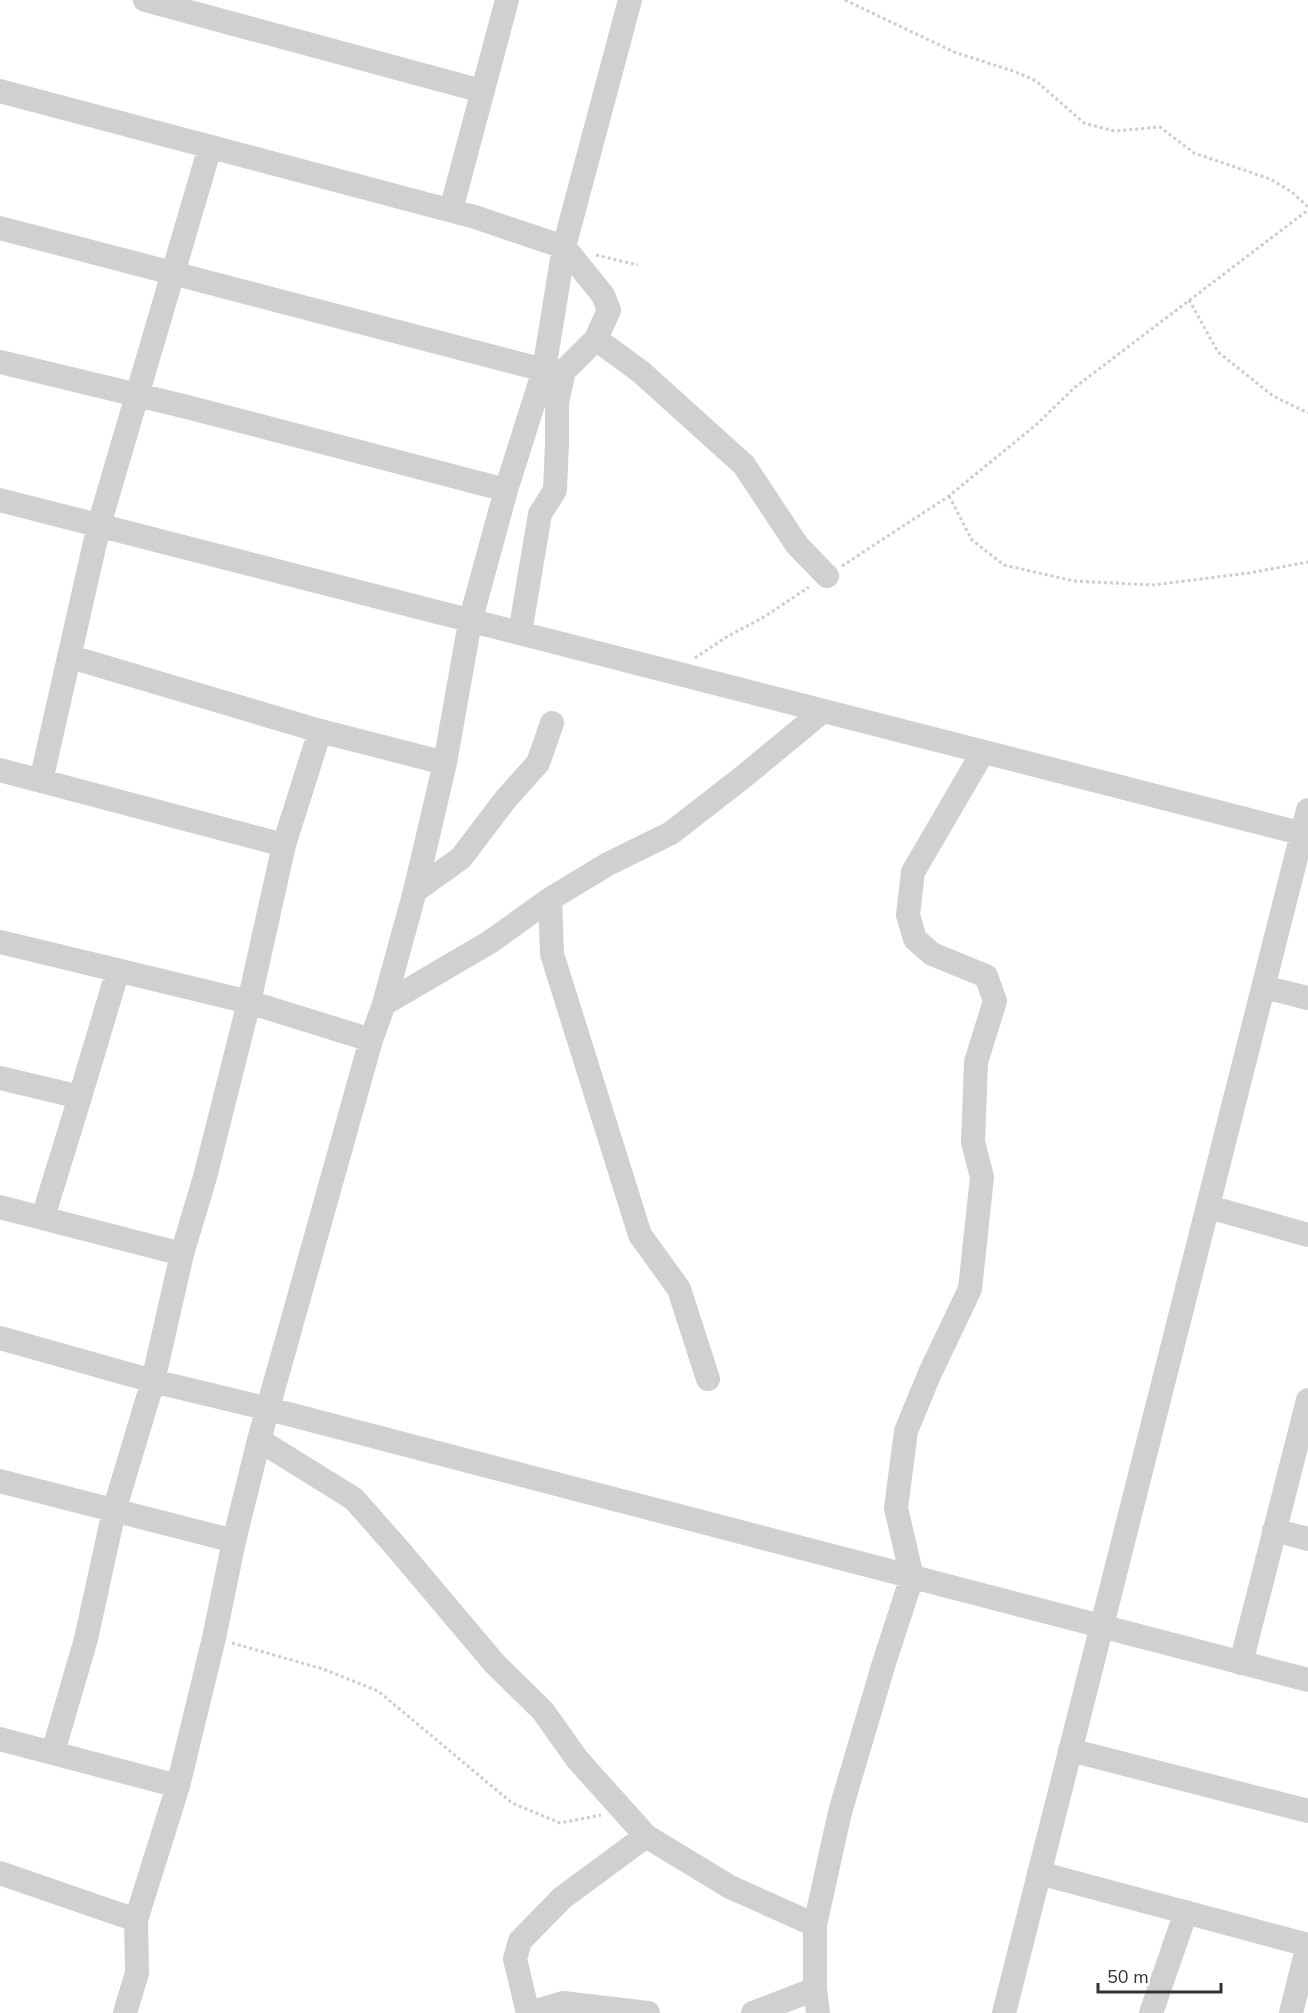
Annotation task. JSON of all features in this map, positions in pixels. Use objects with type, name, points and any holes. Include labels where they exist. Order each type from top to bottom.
[{"type":"street","points":[[145,0],[482,91]]},
{"type":"street","points":[[451,210],[507,0]]},
{"type":"street","points":[[520,633],[540,514],[555,490],[557,402],[554,370],[564,247],[630,0]]},
{"type":"street","points":[[0,91],[451,210],[564,247],[603,295],[609,310],[596,339],[554,370],[506,490],[470,622],[445,763],[415,891],[259,1440],[178,1786],[136,1920],[136,1973],[125,2013]]},
{"type":"street","points":[[41,781],[71,657],[99,525],[210,147]]},
{"type":"street","points":[[0,228],[554,370]]},
{"type":"street","points":[[596,339],[641,372],[744,465],[797,545],[827,576]]},
{"type":"street","points":[[0,362],[506,490]]},
{"type":"street","points":[[0,500],[1305,834]]},
{"type":"street","points":[[71,657],[320,731],[445,763]]},
{"type":"street","points":[[384,1004],[490,942],[550,899],[608,864],[671,833],[823,711]]},
{"type":"street","points":[[415,891],[461,858],[505,800],[538,763],[552,723]]},
{"type":"street","points":[[53,1752],[86,1639],[114,1511],[153,1381],[182,1254],[205,1177],[249,1002],[284,845],[320,731]]},
{"type":"street","points":[[753,2013],[817,2001],[815,1925],[840,1812],[912,1577],[896,1508],[906,1431],[930,1373],[970,1289],[982,1177],[973,1142],[976,1062],[995,1001],[986,976],[932,954],[915,939],[908,915],[913,872],[983,752]]},
{"type":"street","points":[[0,770],[284,845]]},
{"type":"street","points":[[1004,2013],[1264,987],[1305,834],[1308,810]]},
{"type":"street","points":[[550,899],[552,954],[640,1235],[679,1289],[708,1379]]},
{"type":"street","points":[[0,942],[249,1002],[371,1040]]},
{"type":"street","points":[[43,1217],[118,970]]},
{"type":"street","points":[[1264,987],[1308,998]]},
{"type":"street","points":[[0,1078],[80,1098]]},
{"type":"street","points":[[0,1207],[182,1254]]},
{"type":"street","points":[[1209,1207],[1308,1235]]},
{"type":"street","points":[[0,1338],[153,1381],[269,1409],[1308,1680]]},
{"type":"street","points":[[1241,1663],[1308,1400]]},
{"type":"street","points":[[259,1440],[354,1500],[495,1664],[543,1711],[577,1759],[646,1836],[730,1887],[815,1925]]},
{"type":"street","points":[[0,1481],[234,1541]]},
{"type":"street","points":[[1274,1530],[1308,1539]]},
{"type":"street","points":[[0,1738],[178,1786]]},
{"type":"street","points":[[1070,1750],[1308,1810]]},
{"type":"street","points":[[646,1836],[562,1898],[520,1941],[515,1959],[529,2013],[563,2003],[648,2013]]},
{"type":"street","points":[[0,1873],[136,1920]]},
{"type":"street","points":[[1039,1873],[1308,1945],[1291,2013]]},
{"type":"street","points":[[1152,2013],[1185,1912]]},
{"type":"path","points":[[679,674],[697,657],[720,641],[764,617],[949,496],[1037,424],[1074,388],[1308,208],[1292,192],[1270,179],[1194,153],[1160,127],[1114,131],[1084,123],[1036,81],[1016,72],[954,52],[845,0]]},
{"type":"path","points":[[596,255],[638,265]]},
{"type":"path","points":[[1189,300],[1218,352],[1273,396],[1308,414]]},
{"type":"path","points":[[949,496],[972,540],[1004,565],[1074,581],[1153,585],[1249,573],[1308,562]]},
{"type":"path","points":[[214,1638],[323,1669],[378,1691],[512,1803],[560,1823],[623,1811]]}]
